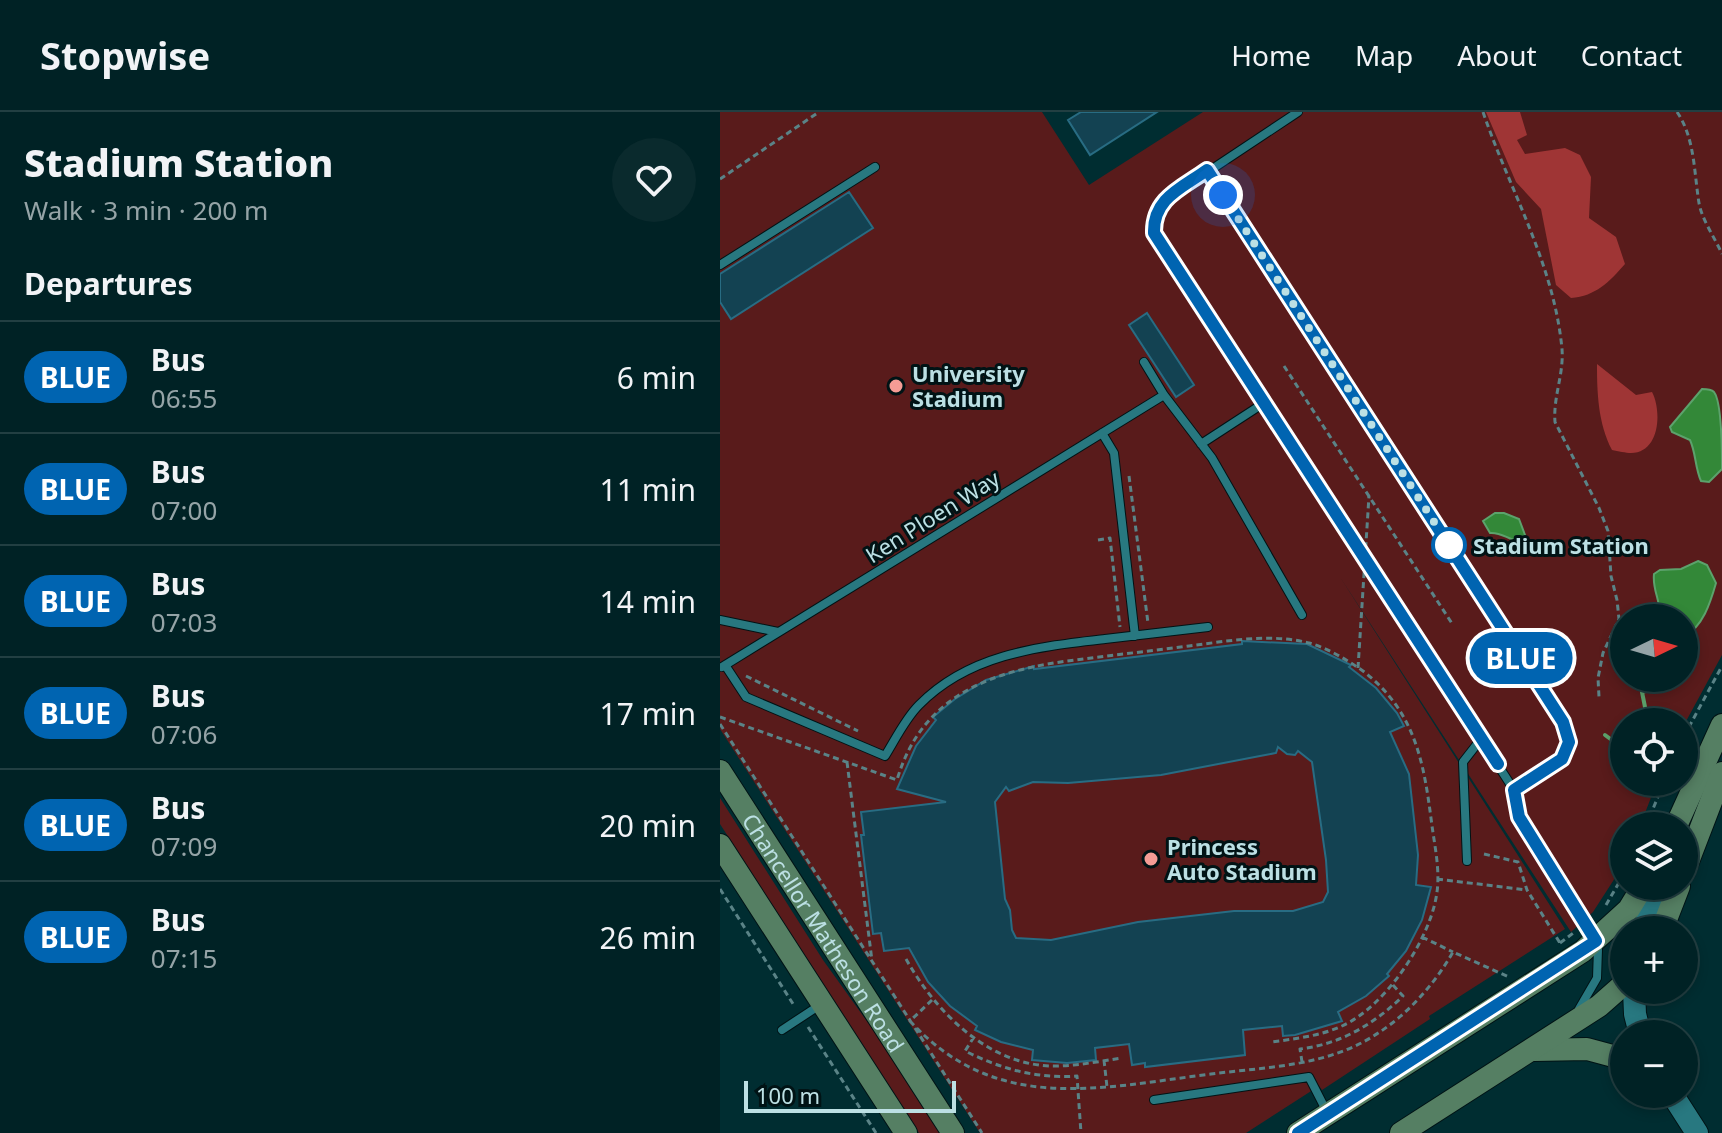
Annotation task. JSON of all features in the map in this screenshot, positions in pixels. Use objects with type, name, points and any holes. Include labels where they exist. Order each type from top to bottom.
[{"type":"main road","points":[[1682,812],[1722,725]]},
{"type":"main road","name":"Chancellor Matheson Road","points":[[720,771],[953,1133]]},
{"type":"main road","points":[[1698,836],[1722,773]]},
{"type":"main road","name":"Chancellor Matheson Road","points":[[720,845],[906,1133]]},
{"type":"main road","points":[[1298,1133],[1629,909],[1634,900]]},
{"type":"main road","points":[[1401,1133],[1610,997]]},
{"type":"main road","points":[[1529,1051],[1587,1049],[1610,1055]]},
{"type":"street","points":[[1681,1108],[1697,1133]]},
{"type":"lane","points":[[1298,112],[1161,203],[1154,216],[1154,233],[1514,790],[1519,817],[1591,933],[1600,957],[1597,978],[1570,1024]]},
{"type":"lane","points":[[720,265],[875,167]]},
{"type":"lane","points":[[1207,170],[1563,722],[1569,742],[1562,759],[1514,790]]},
{"type":"lane","points":[[1144,362],[1164,395],[1212,458],[1302,615]]},
{"type":"lane","name":"Ken Ploen Way","points":[[722,667],[1164,395]]},
{"type":"lane","points":[[1201,444],[1264,403]]},
{"type":"lane","points":[[1102,433],[1114,453],[1135,636]]},
{"type":"lane","points":[[720,620],[779,632]]},
{"type":"lane","points":[[722,667],[746,697],[885,756],[917,707],[943,684],[973,666],[1006,654],[1044,646],[1208,627]]},
{"type":"lane","points":[[1467,861],[1463,762],[1481,739]]},
{"type":"lane","points":[[782,1030],[821,1004]]},
{"type":"lane","points":[[1154,1100],[1309,1077],[1328,1114]]},
{"type":"path","points":[[720,179],[819,112]]},
{"type":"path","points":[[1483,112],[1499,159],[1545,267],[1562,352],[1554,406],[1555,422],[1608,531],[1611,576],[1619,619],[1603,653],[1598,678],[1599,697]]},
{"type":"path","points":[[1677,112],[1683,120],[1690,146],[1699,205],[1722,254]]},
{"type":"path","points":[[1284,366],[1453,625]]},
{"type":"path","points":[[1129,476],[1151,651]]},
{"type":"path","points":[[1358,668],[1369,496]]},
{"type":"path","points":[[1098,540],[1110,538],[1124,654]]},
{"type":"path","points":[[720,717],[897,780],[905,754],[930,718],[953,698],[1009,671],[1238,640],[1276,639],[1310,643],[1347,659],[1378,683],[1404,714],[1417,743],[1426,778],[1437,892],[1414,953],[1392,984],[1371,1006],[1343,1026],[1305,1037],[1271,1042]]},
{"type":"path","points":[[1698,710],[1722,666]]},
{"type":"path","points":[[722,667],[865,734]]},
{"type":"path","points":[[720,724],[982,1133]]},
{"type":"path","points":[[847,762],[872,962]]},
{"type":"path","points":[[1484,854],[1518,862],[1527,890],[1560,943]]},
{"type":"path","points":[[1437,879],[1527,890]]},
{"type":"path","points":[[1571,934],[1591,933],[1610,898]]},
{"type":"path","points":[[1422,937],[1509,977]]},
{"type":"path","points":[[910,1021],[931,1044],[966,1066],[992,1078],[1028,1086],[1078,1090],[1302,1063],[1354,1046],[1382,1030],[1413,1005],[1441,973],[1453,952]]},
{"type":"path","points":[[906,959],[943,1013],[1000,1054],[1031,1063],[1059,1066],[1122,1058]]},
{"type":"path","points":[[1300,1049],[1345,1037],[1380,1018],[1403,996],[1392,984]]},
{"type":"path","points":[[910,1021],[932,1000]]},
{"type":"path","points":[[974,1037],[965,1051],[996,1066],[1028,1074],[1077,1076],[1081,1133]]},
{"type":"path","points":[[1104,1060],[1107,1087]]},
{"type":"shaded area","points":[[720,112],[1042,112],[1089,185],[1203,112],[1722,112],[1722,655],[1693,708],[1610,708],[1610,796],[1652,796],[1645,812],[1610,812],[1610,886],[1593,912],[1571,932],[1340,577],[1565,929],[1429,1016],[1430,1019],[1322,1090],[1319,1086],[1246,1133],[980,1133],[720,729]]},
{"type":"shaded area","points":[[1486,112],[1520,112],[1527,135],[1517,140],[1525,154],[1565,148],[1580,155],[1591,177],[1589,218],[1616,237],[1625,264],[1601,287],[1571,298],[1556,285],[1541,209],[1516,182]]},
{"type":"shaded area","points":[[1597,364],[1636,395],[1652,392],[1657,410],[1656,430],[1648,446],[1641,451],[1612,450],[1601,419]]},
{"type":"shaded area","points":[[1702,389],[1714,392],[1717,397],[1721,428],[1722,469],[1709,482],[1701,481],[1690,440],[1672,432],[1670,427]]},
{"type":"shaded area","points":[[1495,513],[1519,519],[1525,535],[1519,541],[1490,533],[1483,521]]},
{"type":"shaded area","points":[[1698,561],[1707,565],[1716,583],[1698,624],[1698,604],[1658,604],[1654,574],[1660,570],[1681,569]]},
{"type":"shaded area","points":[[720,798],[823,960],[943,1133],[919,1133],[720,824]]},
{"type":"building","points":[[1081,112],[1157,112],[1090,155],[1068,120]]},
{"type":"building","points":[[849,192],[873,228],[731,319],[720,302],[720,274]]},
{"type":"building","points":[[1147,313],[1194,385],[1176,397],[1129,325]]},
{"type":"building","name":"Princess Auto Stadium","points":[[1242,641],[1307,644],[1351,665],[1349,667],[1376,688],[1404,726],[1390,732],[1409,774],[1418,855],[1416,885],[1431,887],[1422,920],[1406,951],[1387,974],[1389,976],[1366,996],[1338,1012],[1342,1021],[1295,1035],[1283,1036],[1282,1026],[1243,1030],[1245,1055],[1145,1067],[1145,1063],[1132,1065],[1129,1044],[1095,1048],[1096,1060],[1067,1063],[1032,1060],[1033,1050],[1001,1042],[975,1030],[977,1026],[950,1006],[928,982],[909,948],[884,951],[881,933],[873,934],[861,812],[946,802],[897,789],[916,746],[936,720],[933,717],[986,680],[1034,666],[1034,669],[1242,644]],"holes":[[[1278,747],[1287,754],[1295,755],[1298,751],[1312,762],[1326,860],[1328,892],[1323,902],[1293,911],[1234,911],[1138,922],[1051,940],[1016,938],[1005,899],[995,802],[1006,787],[1009,791],[1033,782],[1068,783],[1161,775],[1276,753]]]},
{"type":"waterway","points":[[1642,692],[1645,708]]},
{"type":"waterway","points":[[1605,735],[1610,739]]},
{"type":"bus line","name":"BLUE","points":[[1298,1133],[1596,941],[1519,817],[1514,790],[1562,759],[1569,742],[1563,722],[1207,170],[1161,203],[1154,216],[1154,233],[1498,764]]},
{"type":"place","name":"University Stadium","points":[[896,386]]},
{"type":"place","name":"Stadium Station","points":[[1449,545]]},
{"type":"place","name":"Princess Auto Stadium","points":[[1151,859]]},
{"type":"route","points":[[1223,195],[1449,545]]}]
